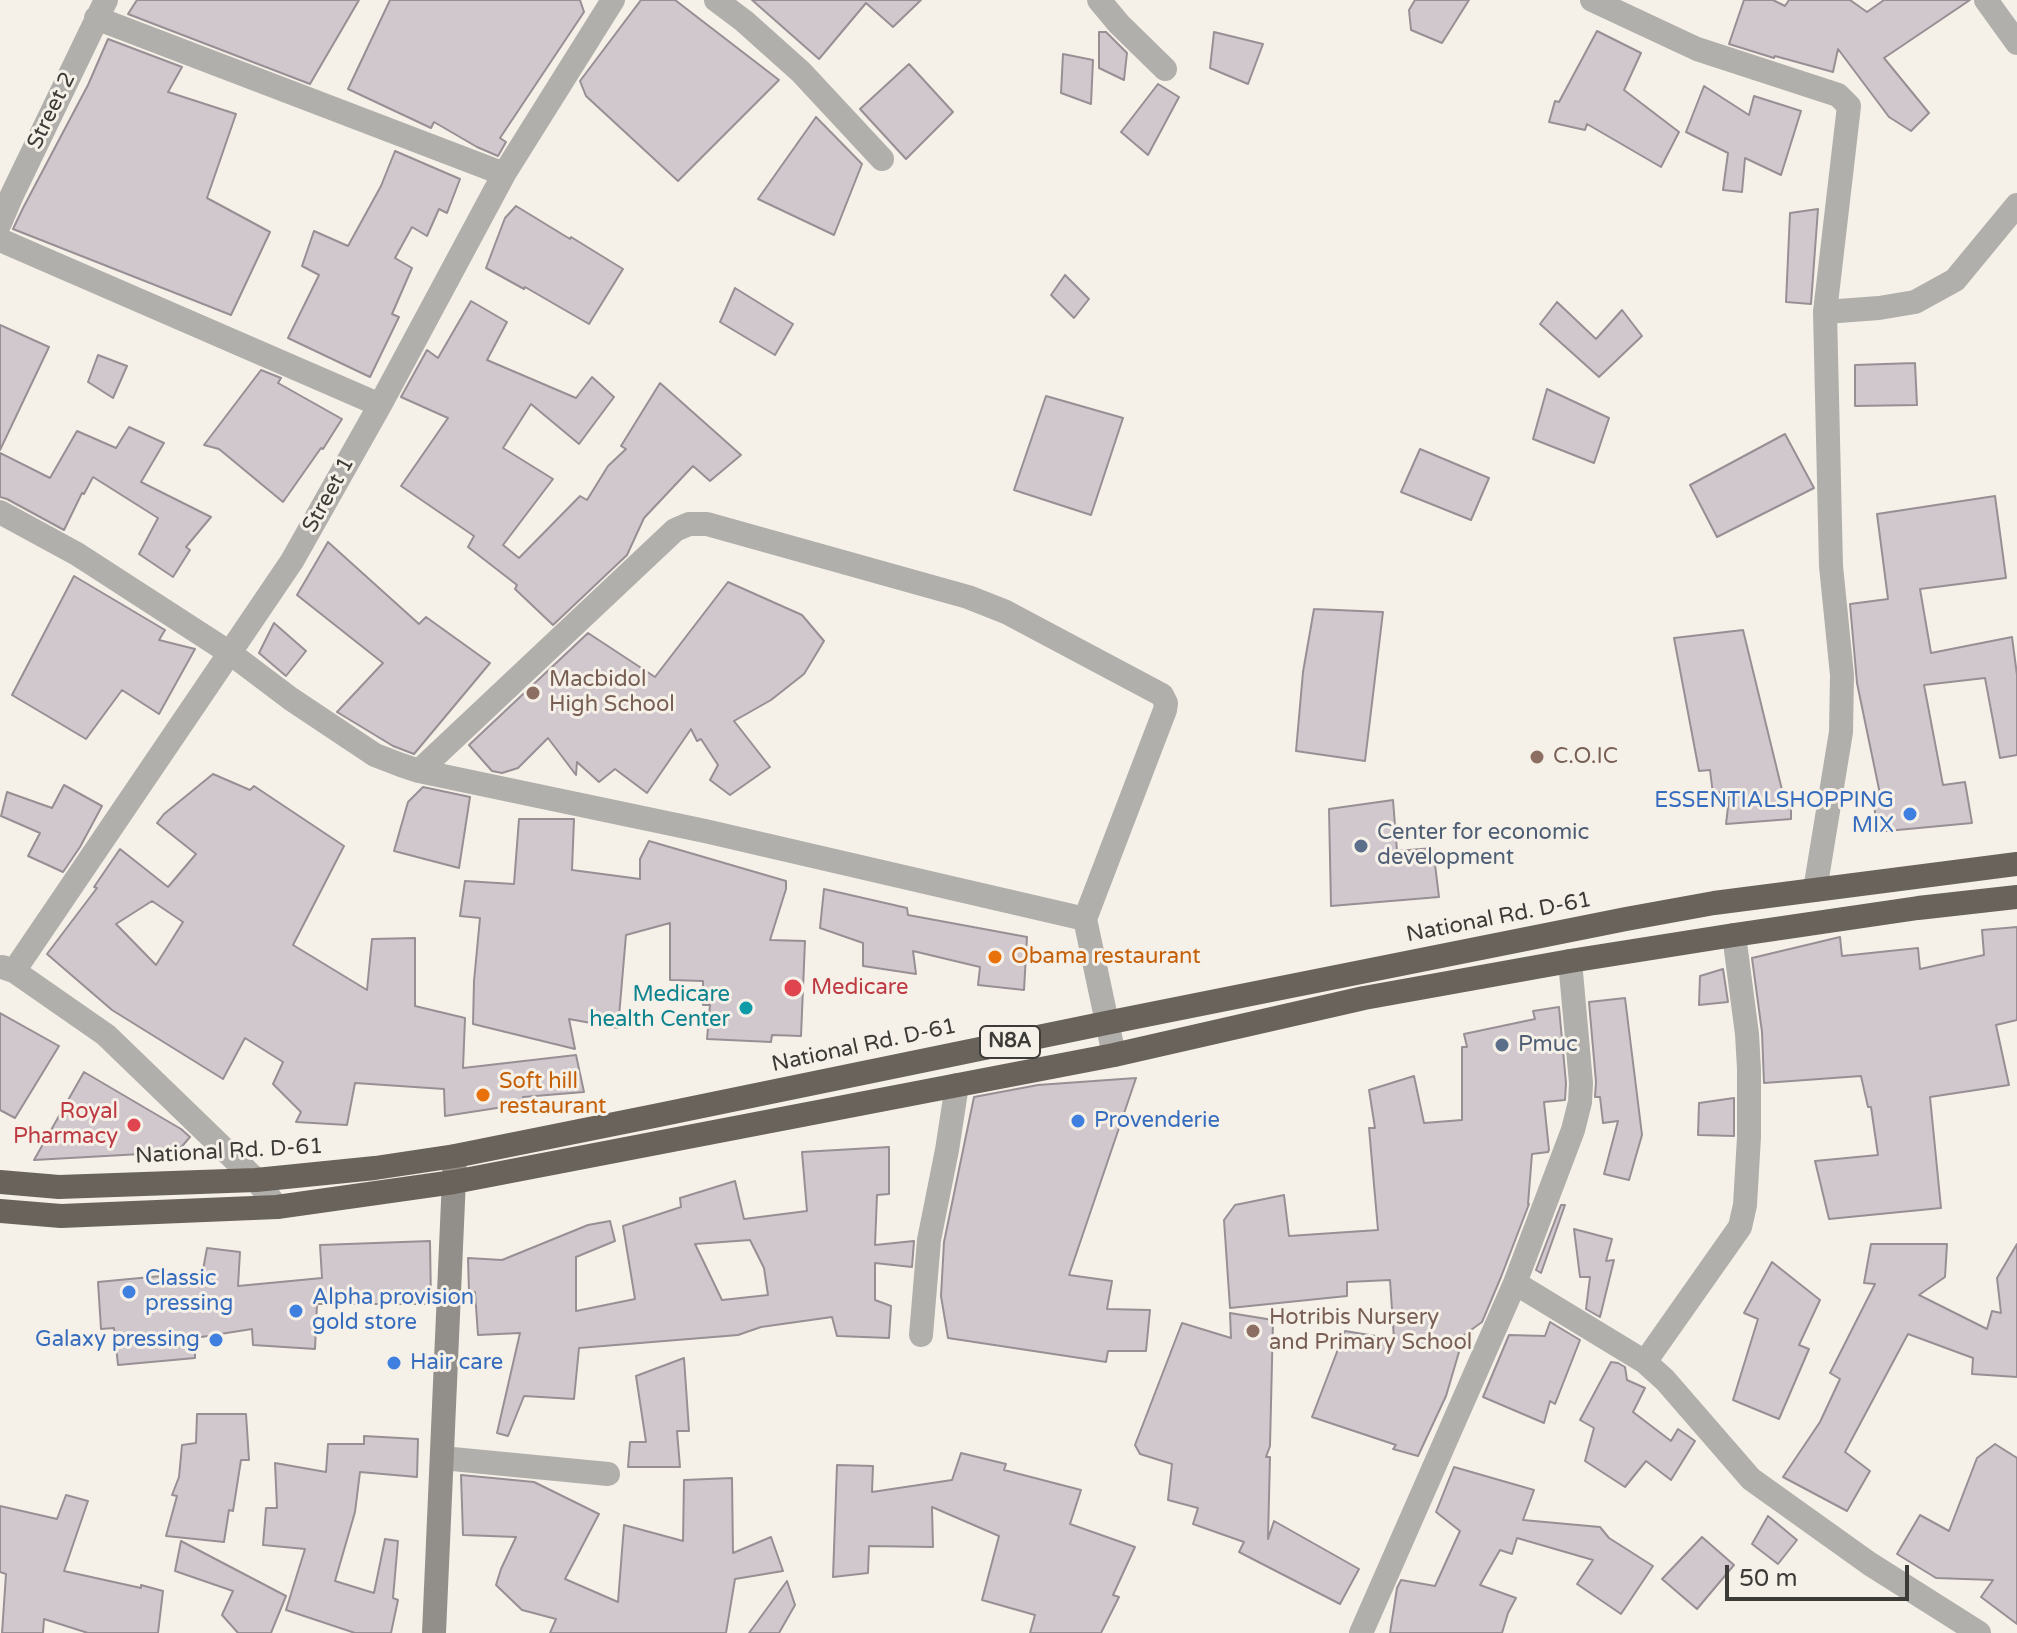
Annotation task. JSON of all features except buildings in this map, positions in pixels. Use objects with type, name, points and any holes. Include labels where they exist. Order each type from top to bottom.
[{"type":"highway","name":"National Rd. D-61","points":[[0,1182],[59,1187],[256,1180],[455,1156],[1626,919],[1714,903],[2017,864]]},
{"type":"highway","name":"N8A","points":[[0,1211],[61,1216],[277,1207],[454,1182],[1114,1055],[1364,998],[1734,935],[2017,897]]},
{"type":"street","name":"Street 1","points":[[7,969],[292,561],[504,174],[613,0]]},
{"type":"street","points":[[716,0],[801,72],[882,159]]},
{"type":"street","points":[[1099,0],[1165,69]]},
{"type":"street","points":[[1592,0],[1697,49],[1838,95],[1849,106],[1825,312],[1831,566],[1842,689],[1841,732],[1815,890]]},
{"type":"street","points":[[1986,0],[2017,43]]},
{"type":"street","points":[[101,9],[504,174]]},
{"type":"street","name":"Street 2","points":[[0,223],[101,9]]},
{"type":"street","points":[[1825,312],[1915,302],[1955,280],[2017,205]]},
{"type":"street","points":[[0,240],[380,405]]},
{"type":"street","points":[[0,512],[77,554],[230,653],[291,699],[375,755],[419,771],[705,831],[1085,919]]},
{"type":"street","points":[[419,771],[675,530],[689,524],[707,524],[968,597],[1006,612],[1162,695],[1166,703],[1085,919],[1114,1055]]},
{"type":"street","points":[[1645,1362],[1740,1227],[1745,1205],[1749,1069],[1734,935]]},
{"type":"street","points":[[1361,1633],[1515,1283],[1573,1130],[1581,1083],[1570,961]]},
{"type":"street","points":[[7,969],[106,1035],[256,1180],[277,1207]]},
{"type":"street","points":[[921,1335],[929,1240],[957,1085]]},
{"type":"street","points":[[434,1633],[455,1156]]},
{"type":"street","points":[[1515,1283],[1645,1362],[1665,1380],[1751,1479],[1870,1564],[1979,1633]]},
{"type":"street","points":[[442,1458],[608,1474]]},
{"type":"place","name":"Macbidol High School","points":[[533,693]]},
{"type":"place","name":"C.O.IC","points":[[1537,757]]},
{"type":"place","name":"ESSENTIALSHOPPING MIX","points":[[1910,814]]},
{"type":"place","name":"Center for economic development","points":[[1361,846]]},
{"type":"place","name":"Obama restaurant","points":[[995,957]]},
{"type":"place","name":"Medicare","points":[[793,988]]},
{"type":"place","name":"Medicare health Center","points":[[746,1008]]},
{"type":"place","name":"Pmuc","points":[[1502,1045]]},
{"type":"place","name":"Soft hill restaurant","points":[[483,1095]]},
{"type":"place","name":"Provenderie","points":[[1078,1121]]},
{"type":"place","name":"Royal Pharmacy","points":[[134,1125]]},
{"type":"place","name":"Classic pressing","points":[[129,1292]]},
{"type":"place","name":"Alpha provision gold store","points":[[296,1311]]},
{"type":"place","name":"Hotribis Nursery and Primary School","points":[[1253,1331]]},
{"type":"place","name":"Galaxy pressing","points":[[216,1340]]},
{"type":"place","name":"Hair care","points":[[394,1363]]}]
